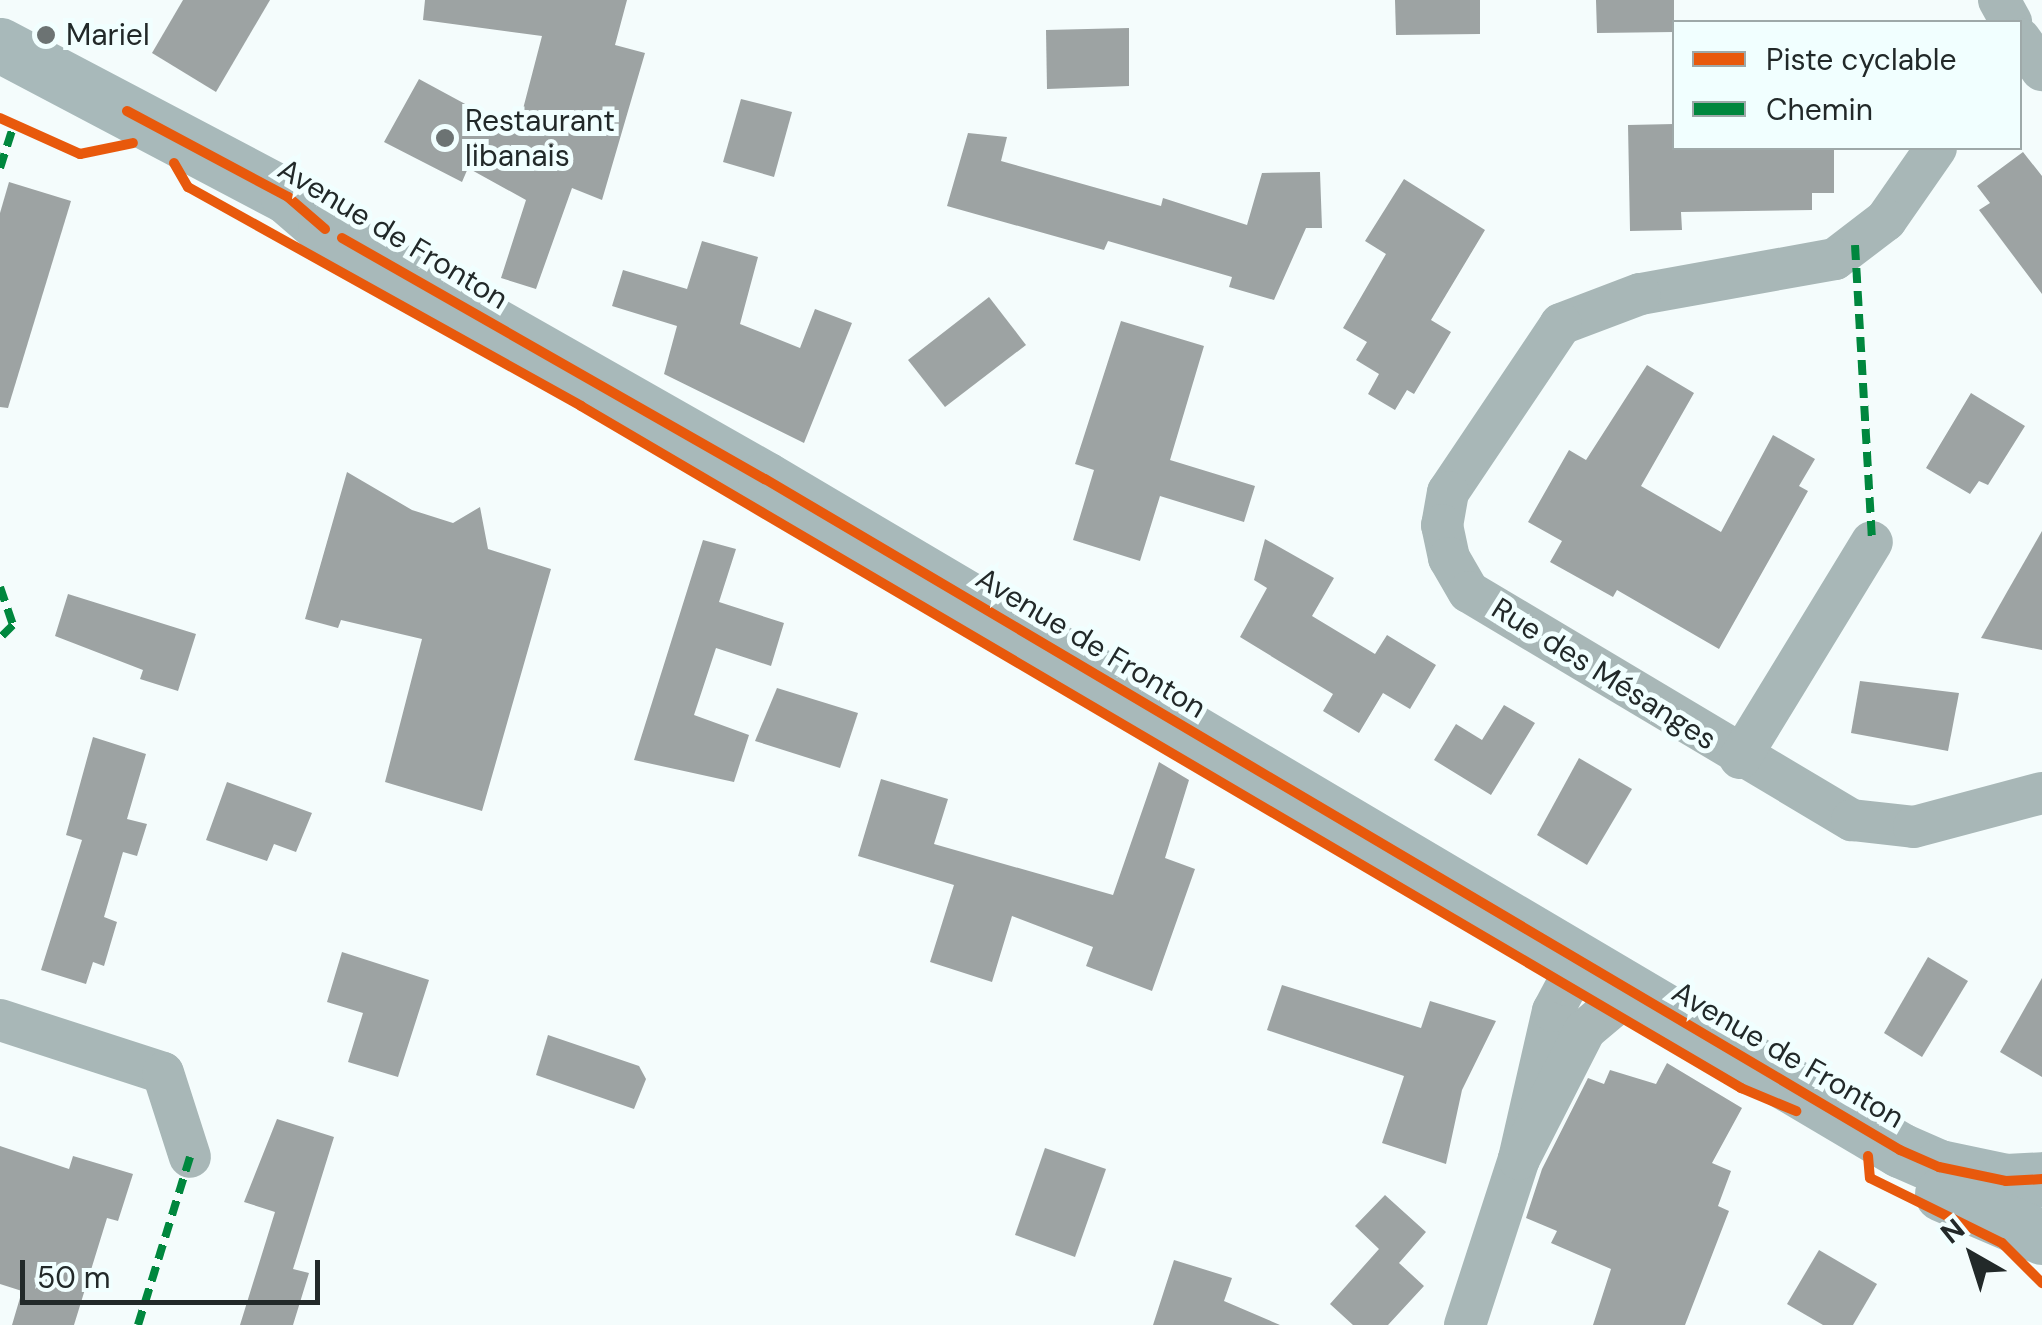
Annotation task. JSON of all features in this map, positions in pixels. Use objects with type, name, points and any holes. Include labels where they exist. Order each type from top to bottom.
[{"type":"main road","name":"Avenue de Fronton","points":[[0,45],[288,197],[334,234],[765,479],[1900,1150],[1956,1170],[2006,1181],[2042,1179]]},
{"type":"main road","name":"Avenue de Fronton","points":[[0,78],[278,220],[334,234]]},
{"type":"main road","name":"Avenue de Fronton","points":[[1596,971],[1899,1176],[2024,1224],[2042,1238]]},
{"type":"street","points":[[2022,44],[2042,70]]},
{"type":"street","name":"Rue des Mésanges","points":[[1935,150],[1886,220],[1836,259],[1640,294],[1561,324],[1448,492],[1442,525],[1449,558],[1469,592],[1740,758],[1852,820],[1882,827],[1914,827],[2042,794]]},
{"type":"street","points":[[1740,758],[1872,542]]},
{"type":"street","points":[[1466,1325],[1519,1158],[1553,1010],[1567,985],[1596,971]]},
{"type":"street","points":[[0,1020],[163,1073],[190,1158]]},
{"type":"building","points":[[183,0],[270,0],[216,92],[152,53]]},
{"type":"building","points":[[425,0],[627,0],[615,45],[645,53],[602,200],[572,188],[536,289],[501,278],[526,200],[468,168],[462,182],[384,142],[419,79],[517,132],[542,36],[423,20]]},
{"type":"building","points":[[1395,0],[1480,0],[1480,34],[1396,35]]},
{"type":"building","points":[[1596,0],[1674,0],[1672,32],[1597,33]]},
{"type":"building","points":[[1129,28],[1129,86],[1047,89],[1046,30]]},
{"type":"building","points":[[741,99],[792,112],[774,177],[723,162]]},
{"type":"building","points":[[1672,124],[1672,150],[1834,150],[1834,193],[1812,193],[1812,210],[1681,212],[1682,230],[1630,231],[1628,125]]},
{"type":"building","points":[[968,133],[1007,137],[1001,161],[1161,206],[1163,198],[1247,225],[1262,173],[1320,172],[1322,228],[1306,228],[1274,300],[1229,287],[1232,277],[1108,241],[1104,250],[947,206]]},
{"type":"building","points":[[2023,152],[2042,176],[2042,294],[1979,210],[1990,203],[1977,186]]},
{"type":"building","points":[[1404,179],[1485,230],[1431,320],[1451,332],[1414,394],[1407,390],[1395,410],[1368,394],[1379,374],[1356,360],[1367,342],[1343,328],[1386,254],[1365,241]]},
{"type":"building","points":[[9,182],[71,201],[8,408],[0,407],[0,213]]},
{"type":"building","points":[[702,241],[758,257],[740,324],[800,348],[815,309],[852,323],[804,443],[664,374],[677,326],[612,306],[623,270],[687,289]]},
{"type":"building","points":[[989,297],[1026,345],[945,407],[908,360]]},
{"type":"building","points":[[1121,321],[1204,346],[1170,460],[1255,486],[1244,522],[1160,496],[1140,561],[1073,540],[1094,470],[1075,464]]},
{"type":"building","points":[[1647,365],[1694,393],[1641,486],[1721,532],[1773,435],[1815,459],[1799,486],[1808,491],[1719,649],[1617,590],[1613,597],[1550,562],[1562,541],[1528,522],[1569,450],[1586,460]]},
{"type":"building","points":[[1971,393],[2025,426],[1988,485],[1979,481],[1970,494],[1926,468]]},
{"type":"building","points":[[347,472],[412,510],[453,523],[480,507],[488,549],[551,569],[482,811],[385,782],[422,639],[341,620],[338,628],[305,619]]},
{"type":"building","points":[[2042,531],[2042,650],[1981,638],[2007,592]]},
{"type":"building","points":[[1265,539],[1334,578],[1312,616],[1375,654],[1387,635],[1436,665],[1410,709],[1383,693],[1359,733],[1323,711],[1333,694],[1240,637],[1267,588],[1254,580]]},
{"type":"building","points":[[703,540],[736,549],[719,602],[784,623],[771,666],[716,648],[694,715],[749,735],[734,782],[634,760]]},
{"type":"building","points":[[68,594],[196,634],[178,691],[140,679],[143,670],[55,636]]},
{"type":"building","points":[[1860,681],[1959,693],[1948,751],[1851,733]]},
{"type":"building","points":[[777,688],[858,713],[840,768],[755,741]]},
{"type":"building","points":[[1504,705],[1535,723],[1491,795],[1434,760],[1456,724],[1482,740]]},
{"type":"building","points":[[93,737],[146,754],[127,819],[147,824],[137,856],[123,852],[104,917],[117,922],[104,966],[93,962],[86,984],[41,970],[82,840],[66,835]]},
{"type":"building","points":[[1579,758],[1632,789],[1587,865],[1537,835]]},
{"type":"building","points":[[1159,762],[1189,780],[1165,858],[1195,869],[1152,991],[1086,966],[1093,947],[1012,916],[992,982],[930,962],[954,885],[858,856],[881,779],[948,799],[934,844],[1113,895]]},
{"type":"building","points":[[227,782],[312,813],[296,852],[274,844],[267,861],[206,840]]},
{"type":"building","points":[[342,952],[429,980],[398,1077],[348,1062],[363,1013],[327,1002]]},
{"type":"building","points":[[1928,957],[1968,981],[1922,1057],[1884,1033]]},
{"type":"building","points":[[2042,978],[2042,1077],[2000,1052]]},
{"type":"building","points":[[1282,985],[1421,1028],[1430,1001],[1496,1021],[1462,1090],[1446,1164],[1382,1143],[1404,1076],[1267,1030]]},
{"type":"building","points":[[548,1035],[639,1066],[646,1079],[634,1109],[536,1075]]},
{"type":"building","points":[[1667,1063],[1742,1108],[1712,1163],[1731,1171],[1718,1206],[1729,1211],[1685,1325],[1593,1325],[1611,1269],[1551,1243],[1557,1231],[1526,1218],[1542,1169],[1588,1078],[1604,1084],[1610,1070],[1656,1084]]},
{"type":"building","points":[[277,1119],[334,1137],[293,1269],[309,1273],[293,1325],[240,1325],[275,1212],[244,1202]]},
{"type":"building","points":[[0,1146],[69,1169],[73,1156],[133,1174],[118,1221],[107,1218],[74,1325],[12,1325],[22,1291],[0,1284]]},
{"type":"building","points":[[1045,1148],[1106,1169],[1075,1257],[1015,1235]]},
{"type":"building","points":[[1385,1195],[1426,1232],[1399,1263],[1424,1286],[1388,1325],[1353,1325],[1330,1304],[1379,1249],[1355,1226]]},
{"type":"building","points":[[1819,1250],[1877,1284],[1853,1325],[1823,1325],[1787,1304]]},
{"type":"building","points":[[1174,1260],[1232,1278],[1224,1301],[1280,1325],[1153,1325]]},
{"type":"marked path","points":[[0,168],[14,124]]},
{"type":"marked path","points":[[1855,245],[1872,542]]},
{"type":"marked path","points":[[0,587],[13,625],[0,638]]},
{"type":"marked path","points":[[138,1325],[190,1157]]},
{"type":"cycle path","points":[[127,111],[288,197],[325,229]]},
{"type":"cycle path","points":[[0,118],[80,154],[133,143]]},
{"type":"cycle path","points":[[174,163],[188,187],[581,406],[1741,1088],[1796,1111]]},
{"type":"cycle path","points":[[342,238],[765,479],[1900,1150],[1939,1167],[2006,1181],[2042,1179]]},
{"type":"cycle path","points":[[1868,1156],[1870,1178],[2002,1243],[2042,1283]]},
{"type":"place","name":"Mariel","points":[[46,35]]},
{"type":"place","name":"Restaurant libanais","points":[[445,138]]}]
